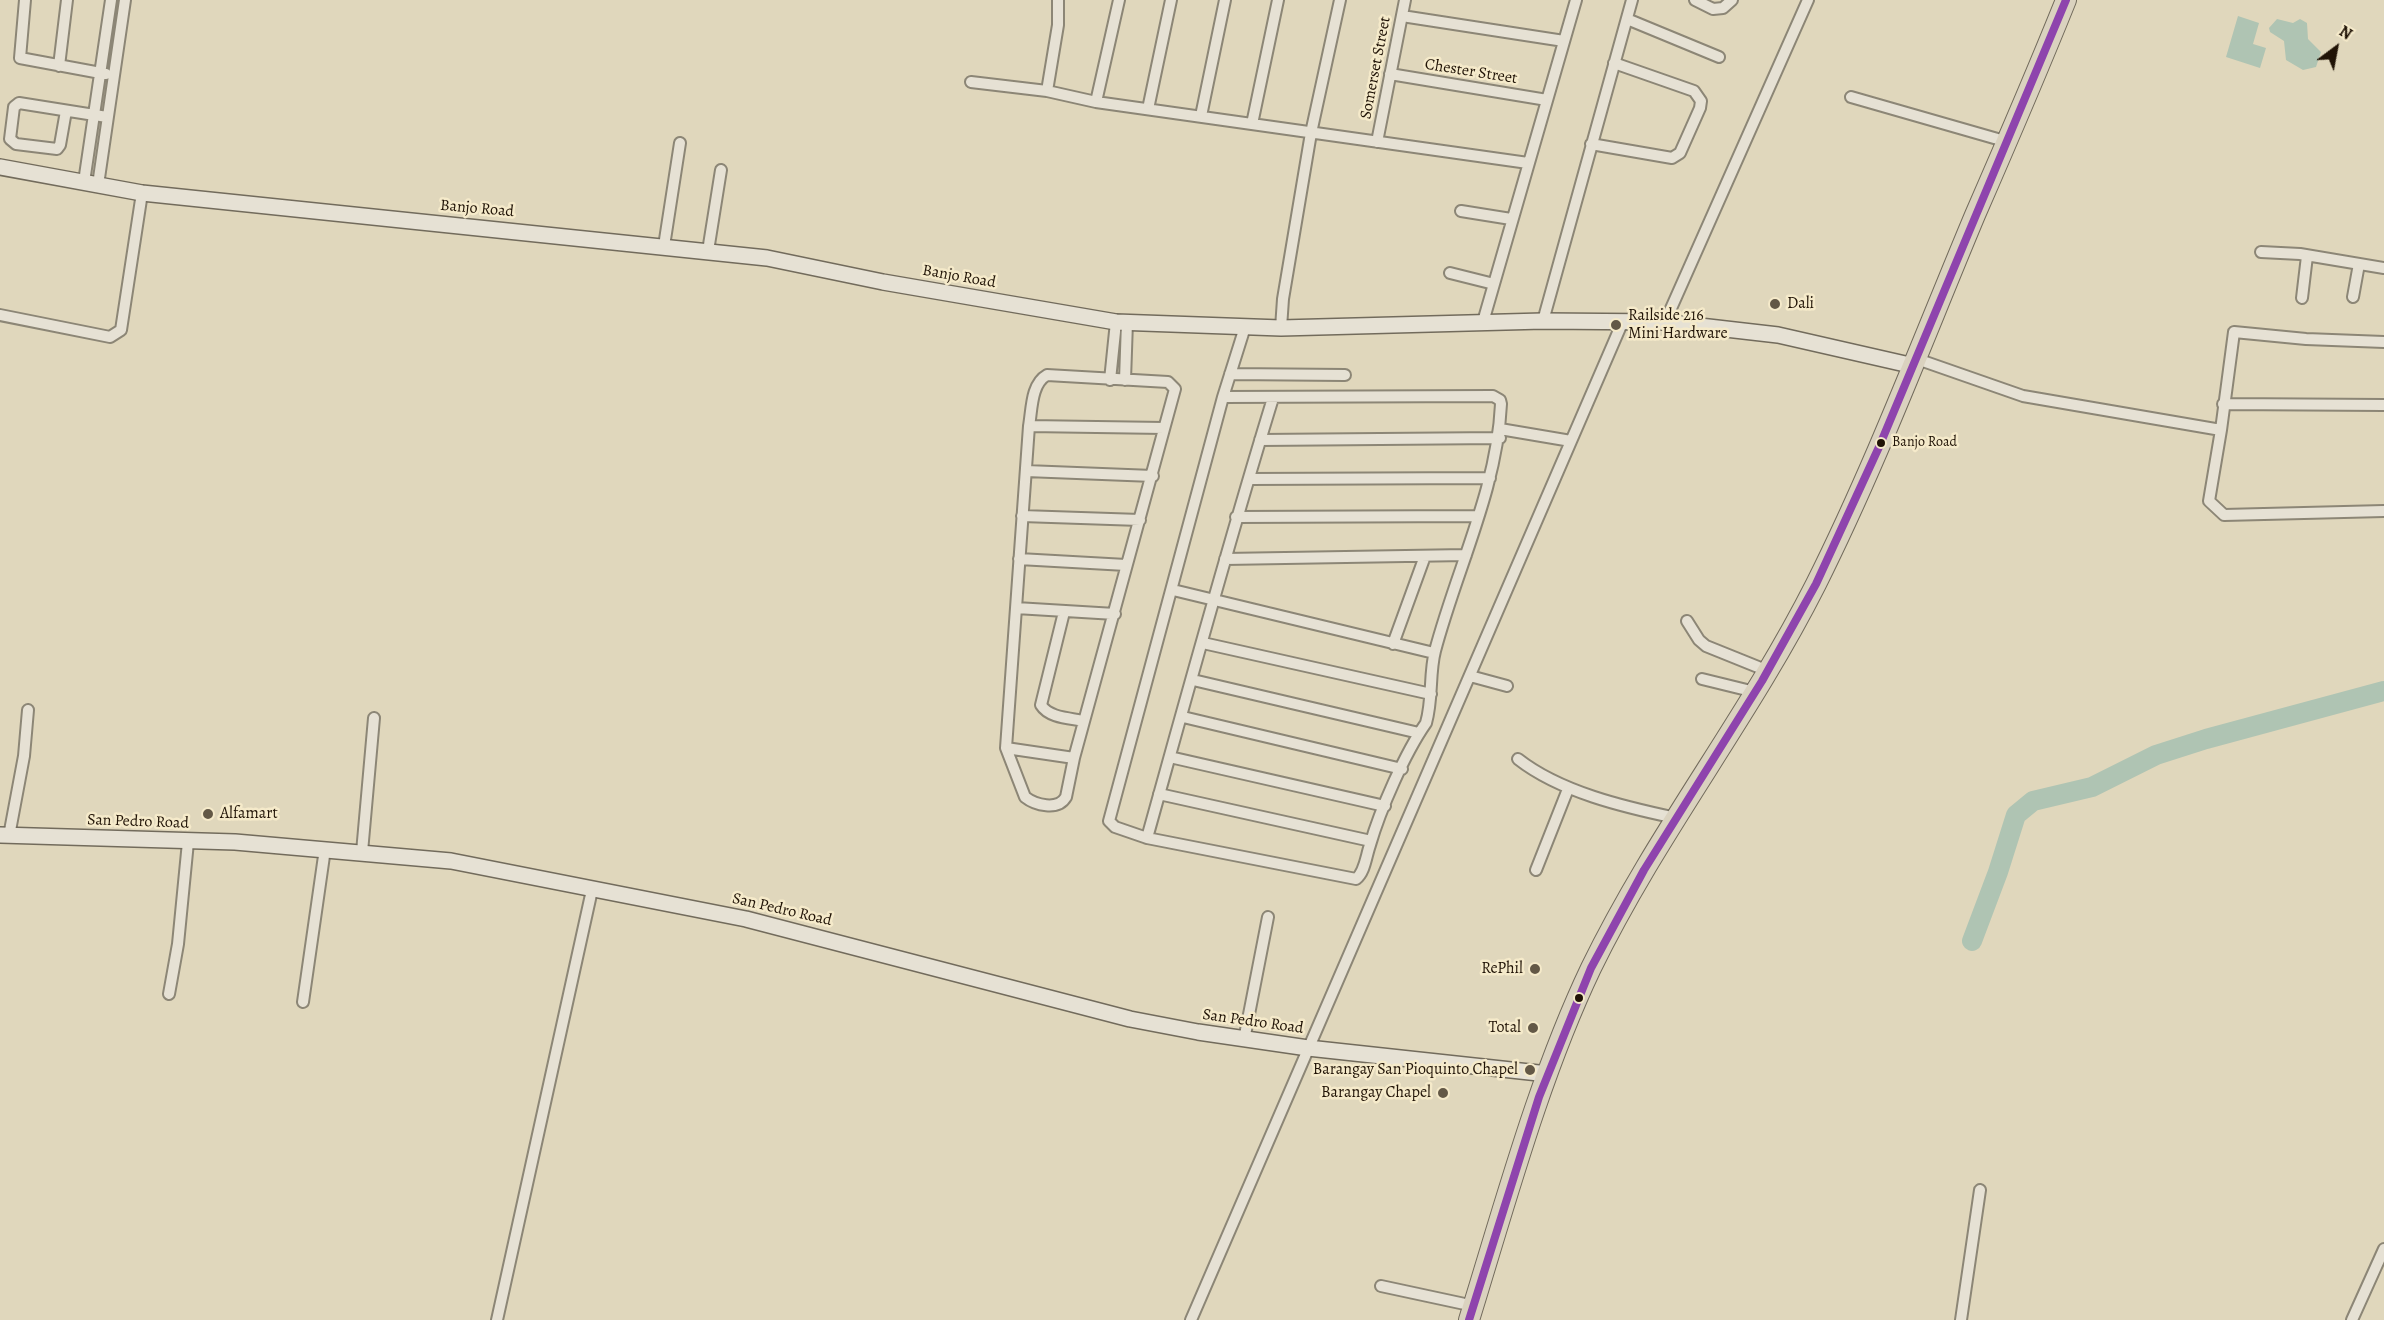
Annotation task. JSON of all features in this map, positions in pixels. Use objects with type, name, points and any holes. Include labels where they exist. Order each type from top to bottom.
[{"type":"highway","points":[[1472,1313],[1548,1074],[1569,1018],[1595,961],[1676,818],[1768,671],[1814,589],[1855,504],[1916,363],[2066,0]]},
{"type":"street","points":[[25,0],[19,56],[23,61],[114,75]]},
{"type":"street","points":[[59,66],[67,0]]},
{"type":"street","points":[[91,184],[91,132],[111,0]]},
{"type":"street","points":[[91,184],[105,135],[125,0]]},
{"type":"street","points":[[1047,91],[1058,25],[1058,0]]},
{"type":"street","points":[[1096,102],[1119,0]]},
{"type":"street","points":[[1149,109],[1171,0]]},
{"type":"street","points":[[1201,116],[1225,0]]},
{"type":"street","points":[[1252,124],[1278,0]]},
{"type":"street","points":[[1281,328],[1283,299],[1311,133],[1340,0]]},
{"type":"street","name":"Somerset Street","points":[[1377,142],[1405,0]]},
{"type":"street","points":[[1483,322],[1576,0]]},
{"type":"street","points":[[1543,321],[1632,0]]},
{"type":"street","points":[[1695,0],[1713,9],[1723,9],[1732,0]]},
{"type":"street","points":[[1665,322],[1808,0]]},
{"type":"street","points":[[109,16],[122,18]]},
{"type":"street","points":[[1402,16],[1564,40]]},
{"type":"street","points":[[1627,20],[1719,57]]},
{"type":"street","points":[[1591,144],[1672,158],[1680,153],[1700,108],[1701,101],[1694,91],[1614,63]]},
{"type":"street","name":"Chester Street","points":[[1390,74],[1547,100]]},
{"type":"street","points":[[971,82],[1047,91],[1096,102],[1528,163]]},
{"type":"street","points":[[1851,97],[2008,142]]},
{"type":"street","points":[[66,111],[57,149],[16,144],[10,139],[15,105],[66,111],[107,117]]},
{"type":"street","points":[[91,132],[105,135]]},
{"type":"street","points":[[664,246],[680,143]]},
{"type":"street","name":"Banjo Road","points":[[0,167],[142,193],[767,258],[895,284],[1122,322],[1281,328],[1543,321],[1665,322],[1778,335],[1916,363]]},
{"type":"street","points":[[708,251],[721,170]]},
{"type":"street","points":[[0,315],[110,337],[116,336],[121,330],[142,193]]},
{"type":"street","points":[[1461,211],[1511,219]]},
{"type":"street","points":[[2261,252],[2307,256],[2384,268]]},
{"type":"street","points":[[2302,298],[2307,256]]},
{"type":"street","points":[[2353,297],[2358,264]]},
{"type":"street","points":[[1450,273],[1494,284]]},
{"type":"street","points":[[1191,1320],[1623,321]]},
{"type":"street","points":[[1110,380],[1122,322]]},
{"type":"street","points":[[1122,322],[1125,380]]},
{"type":"street","points":[[1223,397],[1494,396],[1500,400],[1500,434],[1490,478],[1434,653],[1426,723],[1385,806],[1371,841],[1362,873],[1352,879],[1147,838],[1115,827],[1108,816],[1173,590],[1223,397],[1245,327]]},
{"type":"street","points":[[2384,342],[2306,339],[2234,332],[2209,501],[2224,515],[2384,511]]},
{"type":"street","points":[[1916,363],[2023,396],[2221,430]]},
{"type":"street","points":[[1230,374],[1345,375]]},
{"type":"street","points":[[1047,375],[1125,380],[1168,382],[1175,389],[1074,758],[1066,797],[1063,802],[1053,806],[1031,801],[1025,797],[1006,748],[1029,426],[1040,379],[1047,375]]},
{"type":"street","points":[[1147,838],[1183,717],[1236,517],[1273,398]]},
{"type":"street","points":[[2223,404],[2384,405]]},
{"type":"street","points":[[1029,426],[1164,428]]},
{"type":"street","points":[[1260,440],[1500,434],[1571,441]]},
{"type":"street","points":[[1026,471],[1153,476]]},
{"type":"street","points":[[1249,479],[1490,478]]},
{"type":"street","points":[[1022,516],[1140,520]]},
{"type":"street","points":[[1236,517],[1478,516]]},
{"type":"street","points":[[1225,559],[1466,555]]},
{"type":"street","points":[[1393,644],[1425,556]]},
{"type":"street","points":[[1019,559],[1126,565]]},
{"type":"street","points":[[1173,590],[1434,653]]},
{"type":"street","points":[[1016,608],[1114,614]]},
{"type":"street","points":[[1064,612],[1041,705],[1051,714],[1084,721]]},
{"type":"street","points":[[1687,621],[1699,640],[1706,646],[1768,671]]},
{"type":"street","points":[[1203,643],[1431,694]]},
{"type":"street","points":[[1470,676],[1507,686]]},
{"type":"street","points":[[1193,680],[1419,734]]},
{"type":"street","points":[[1702,680],[1755,692]]},
{"type":"street","points":[[5,836],[24,756],[27,710]]},
{"type":"street","points":[[1183,717],[1402,769]]},
{"type":"street","points":[[362,852],[374,718]]},
{"type":"street","points":[[1006,748],[1074,758]]},
{"type":"street","points":[[1170,757],[1385,806]]},
{"type":"street","points":[[1518,759],[1547,780],[1568,789],[1676,818]]},
{"type":"street","points":[[1536,870],[1568,789]]},
{"type":"street","points":[[1159,794],[1371,841]]},
{"type":"street","name":"San Pedro Road","points":[[5,836],[236,842],[451,861],[746,919],[1120,1016],[1244,1040],[1548,1074]]},
{"type":"street","points":[[169,994],[178,944],[188,842]]},
{"type":"street","points":[[303,1002],[324,849]]},
{"type":"street","points":[[497,1320],[592,890]]},
{"type":"street","points":[[1244,1040],[1268,917]]},
{"type":"street","points":[[1961,1320],[1980,1190]]},
{"type":"street","points":[[2352,1320],[2384,1249]]},
{"type":"street","points":[[1381,1286],[1472,1313]]},
{"type":"shaded area","points":[[2238,16],[2259,23],[2253,44],[2266,48],[2260,68],[2226,57]]},
{"type":"shaded area","points":[[2277,19],[2293,23],[2300,19],[2307,23],[2308,39],[2321,52],[2316,67],[2303,70],[2286,60],[2284,41],[2270,32],[2269,28]]},
{"type":"waterway","points":[[1972,941],[2016,815],[2033,801],[2092,787],[2156,755],[2206,739],[2384,691]]},
{"type":"transit line","points":[[1469,1320],[1539,1097],[1591,968],[1644,870],[1762,681],[1816,584],[1879,447],[2066,0]]},
{"type":"place","name":"Dali","points":[[1775,304]]},
{"type":"place","name":"Railside 216 Mini Hardware","points":[[1616,325]]},
{"type":"place","name":"Banjo Road","points":[[1881,443]]},
{"type":"place","name":"Alfamart","points":[[208,814]]},
{"type":"place","name":"RePhil","points":[[1535,969]]},
{"type":"place","name":"Total","points":[[1533,1028]]},
{"type":"place","name":"Barangay San Pioquinto Chapel","points":[[1530,1070]]},
{"type":"place","name":"Barangay Chapel","points":[[1443,1093]]}]
